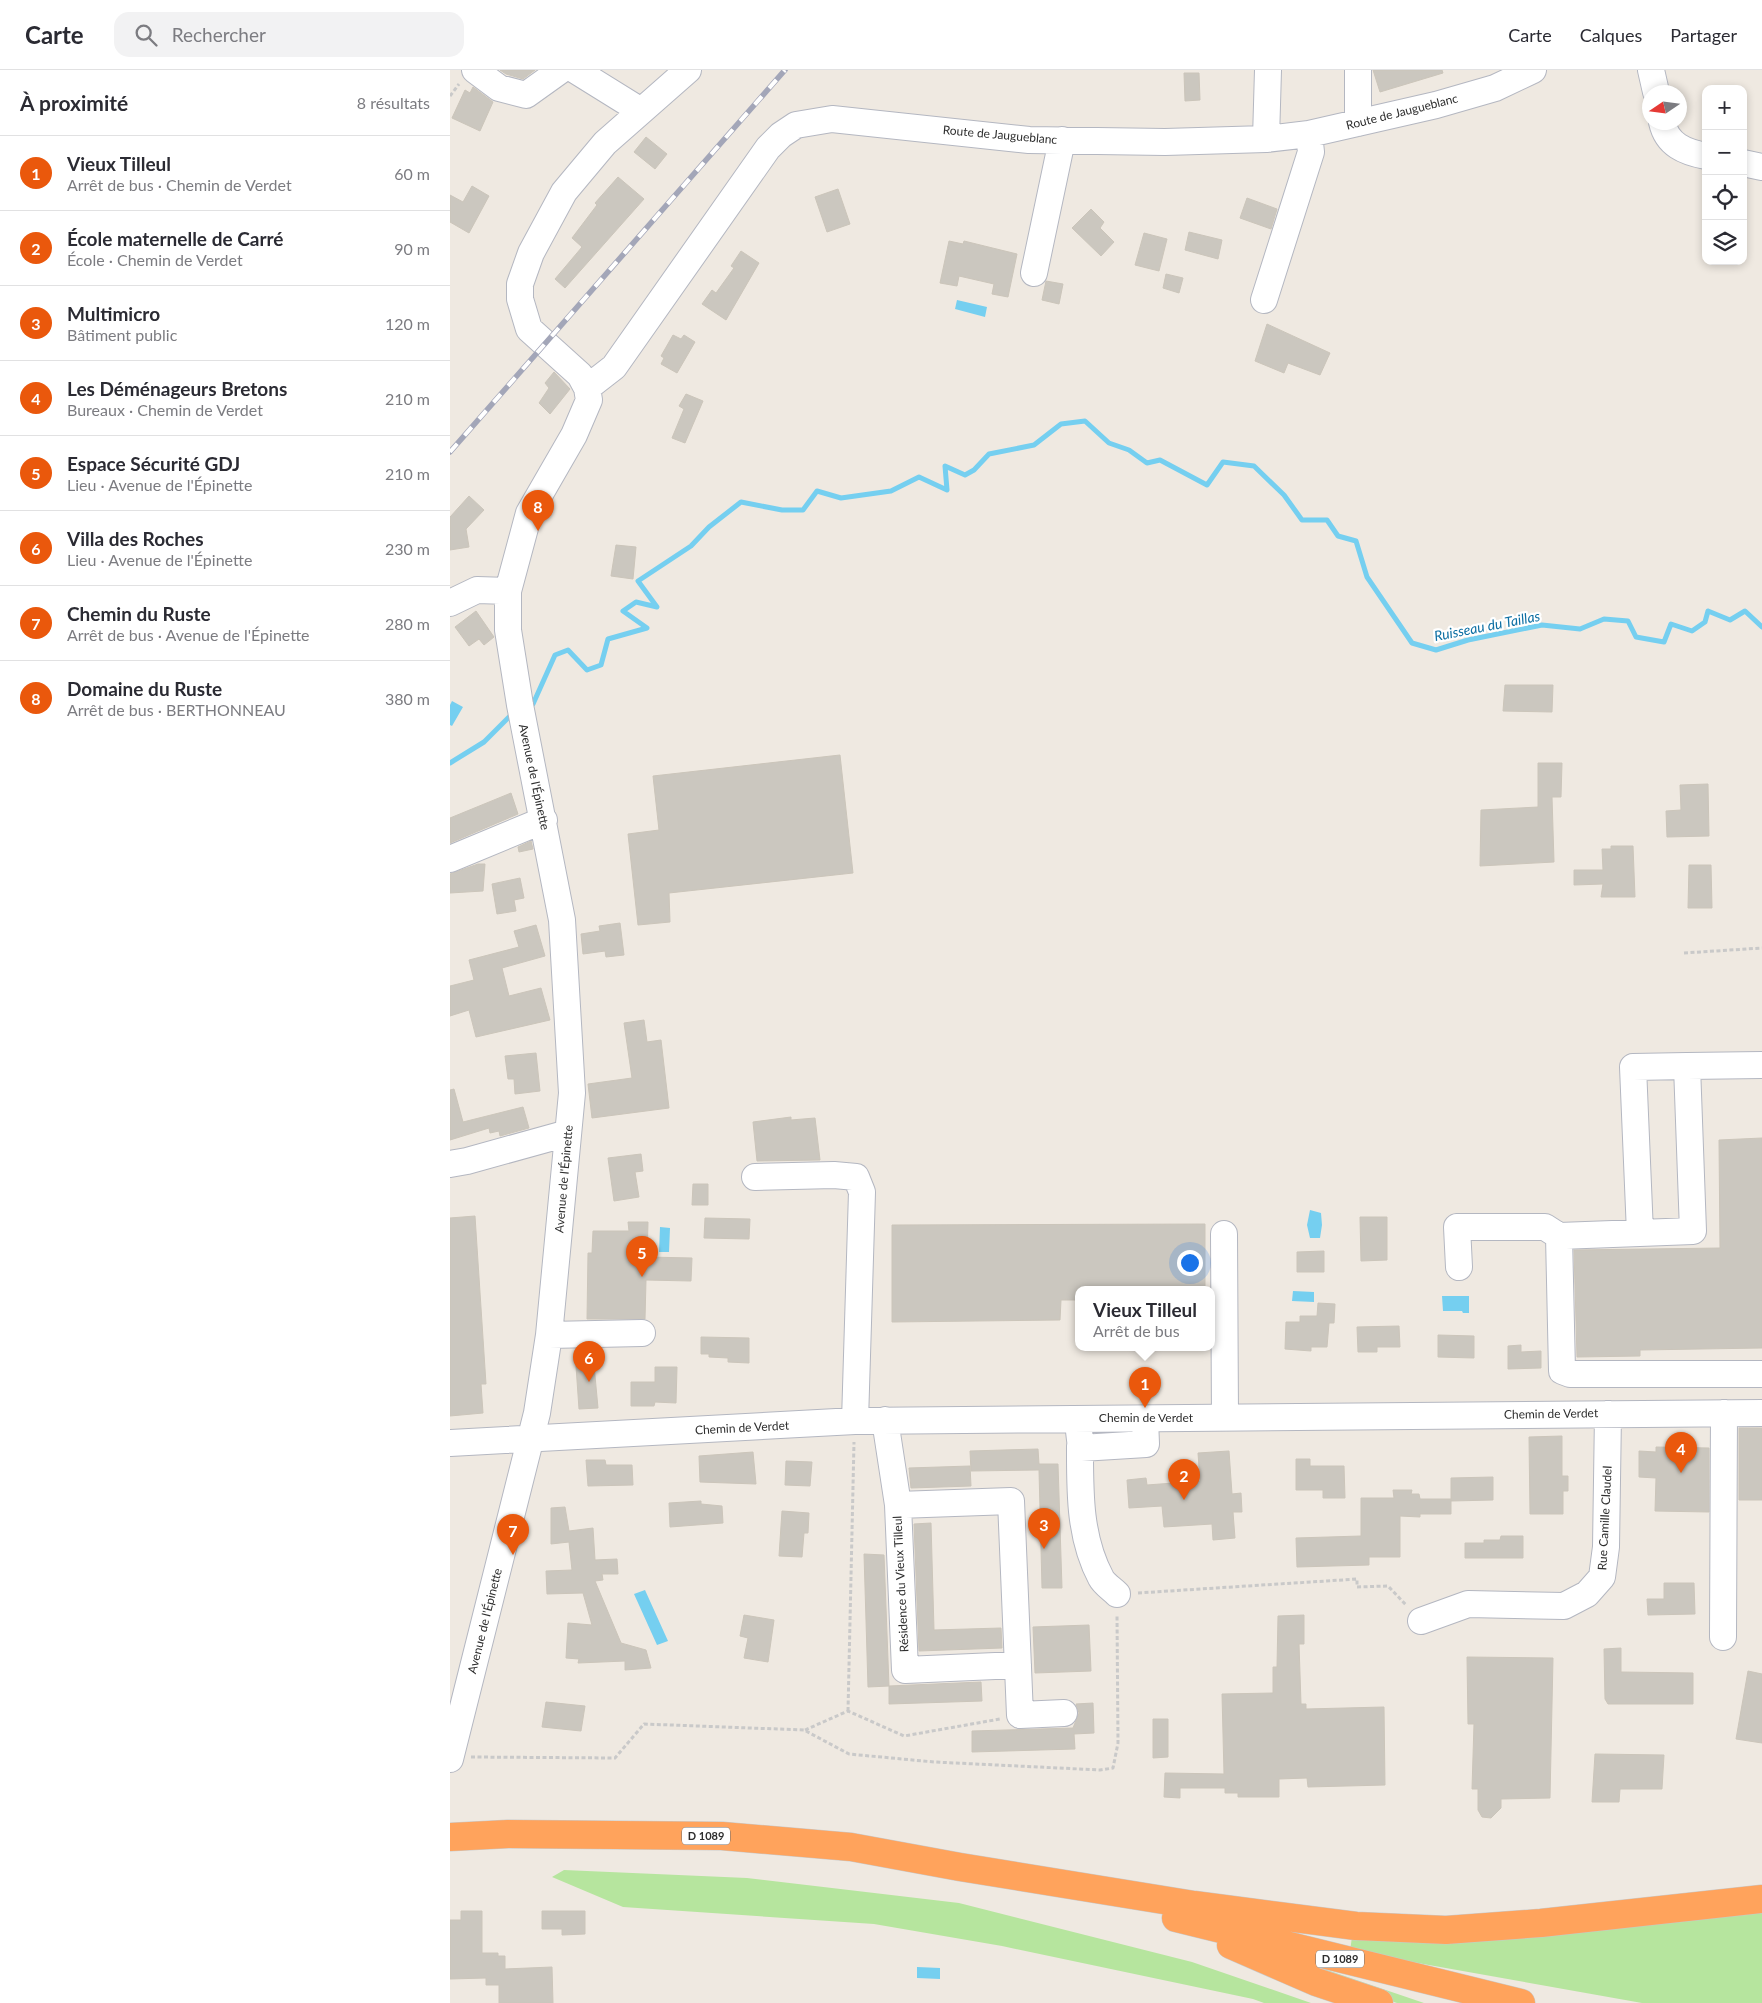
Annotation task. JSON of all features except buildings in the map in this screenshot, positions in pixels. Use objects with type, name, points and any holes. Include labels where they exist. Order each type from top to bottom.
[{"type":"highway","name":"D 1089","points":[[450,1837],[508,1834],[722,1836],[851,1846],[960,1867],[1521,2003]]},
{"type":"highway","points":[[960,1867],[1213,1908],[1356,1926],[1446,1930],[1540,1923],[1762,1899]]},
{"type":"highway","points":[[1159,1914],[1316,1982],[1378,2003]]},
{"type":"street","points":[[475,70],[499,88],[526,95],[561,70]]},
{"type":"street","points":[[575,70],[640,111]]},
{"type":"street","points":[[587,388],[580,375],[529,329],[520,299],[520,284],[530,253],[564,192],[605,143],[688,70]]},
{"type":"street","points":[[1266,138],[1268,70]]},
{"type":"street","points":[[1358,70],[1358,123]]},
{"type":"street","name":"Route de Jaugueblanc","points":[[587,388],[614,367],[768,148],[781,135],[796,125],[832,119],[1029,140],[1165,142],[1266,138],[1309,134],[1358,123],[1495,88],[1533,70]]},
{"type":"street","points":[[1651,70],[1654,85]]},
{"type":"street","points":[[1664,130],[1674,144],[1686,152],[1702,155]]},
{"type":"street","points":[[1264,300],[1311,152],[1309,134]]},
{"type":"street","points":[[1034,274],[1062,140]]},
{"type":"street","points":[[1747,165],[1762,167]]},
{"type":"street","name":"Avenue de l'Épinette","points":[[450,1758],[531,1438],[549,1335],[572,1093],[567,976],[562,920],[544,820],[532,773],[518,695],[508,630],[508,591],[529,513],[582,419],[589,400],[587,388]]},
{"type":"street","points":[[450,603],[477,590],[508,591]]},
{"type":"street","points":[[450,859],[544,820]]},
{"type":"street","points":[[1640,1233],[1633,1067],[1762,1065]]},
{"type":"street","points":[[1459,1267],[1457,1227],[1545,1227],[1559,1236],[1693,1232],[1687,1066]]},
{"type":"street","points":[[450,1164],[568,1133]]},
{"type":"street","points":[[755,1177],[834,1175],[856,1177],[862,1192],[855,1421]]},
{"type":"street","points":[[1224,1234],[1225,1417]]},
{"type":"street","points":[[1559,1236],[1562,1371],[1570,1374],[1762,1374]]},
{"type":"street","points":[[549,1335],[642,1334]]},
{"type":"street","points":[[1723,1637],[1724,1413]]},
{"type":"street","name":"Chemin de Verdet","points":[[450,1444],[531,1438],[885,1420],[1762,1413]]},
{"type":"street","name":"Rue Camille Claudel","points":[[1420,1621],[1468,1604],[1564,1606],[1587,1594],[1602,1577],[1606,1547],[1608,1414]]},
{"type":"street","points":[[1078,1418],[1080,1507],[1089,1550],[1101,1580],[1117,1594]]},
{"type":"street","points":[[1080,1446],[1081,1448],[1146,1444],[1145,1418]]},
{"type":"street","name":"Résidence du Vieux Tilleul","points":[[885,1420],[898,1504],[905,1670],[1018,1665]]},
{"type":"street","name":"Résidence du Vieux Tilleul","points":[[898,1504],[1011,1501],[1020,1714]]},
{"type":"street","points":[[1020,1714],[1064,1713]]},
{"type":"path","points":[[1684,953],[1762,948]]},
{"type":"path","points":[[848,1711],[850,1549],[855,1421]]},
{"type":"path","points":[[1117,1594],[1357,1579],[1357,1587],[1388,1586],[1420,1621]]},
{"type":"path","points":[[450,1758],[615,1758],[644,1724],[804,1730],[848,1711],[904,1736],[954,1729],[1020,1714]]},
{"type":"green space","points":[[564,1870],[747,1878],[959,1903],[1192,1962],[1311,2003],[1264,2003],[1253,1999],[1002,1946],[874,1924],[623,1907],[552,1877]]},
{"type":"green space","points":[[1762,1907],[1762,2003],[1642,2003],[1350,1951],[1352,1937]]},
{"type":"green space","points":[[1321,1968],[1424,2003],[1397,2003],[1319,1977]]},
{"type":"water","points":[[957,300],[987,307],[985,317],[955,309]]},
{"type":"water","points":[[452,701],[463,707],[452,726],[450,725],[450,705]]},
{"type":"water","points":[[1310,1210],[1321,1213],[1320,1238],[1310,1238],[1307,1225]]},
{"type":"water","points":[[660,1227],[670,1228],[669,1252],[659,1252]]},
{"type":"water","points":[[1293,1291],[1314,1292],[1314,1302],[1292,1301]]},
{"type":"water","points":[[1442,1296],[1469,1296],[1469,1313],[1443,1311]]},
{"type":"water","points":[[645,1590],[668,1641],[657,1645],[634,1594]]},
{"type":"water","points":[[917,1967],[940,1968],[940,1979],[917,1978]]},
{"type":"waterway","name":"Ruisseau du Taillas","points":[[533,704],[555,655],[568,650],[587,670],[601,665],[608,639],[647,628],[623,611],[636,602],[657,607],[638,581],[691,546],[709,527],[741,502],[782,510],[803,510],[817,491],[841,498],[891,491],[919,477],[947,490],[945,466],[965,475],[974,470],[989,454],[1034,445],[1061,424],[1085,421],[1109,443],[1129,450],[1147,463],[1160,460],[1207,485],[1223,462],[1254,466],[1284,495],[1302,520],[1327,520],[1338,536],[1356,541],[1367,577],[1412,643],[1436,650],[1468,640],[1542,625],[1580,629],[1604,619],[1628,621],[1636,637],[1664,642],[1671,624],[1692,631],[1705,622],[1708,611],[1730,620],[1745,611],[1762,627]]},
{"type":"waterway","name":"Ruisseau du Taillas","points":[[450,763],[484,742],[510,716]]},
{"type":"railway","points":[[450,452],[785,70]]},
{"type":"place","name":"Domaine du Ruste","points":[[538,531]]},
{"type":"place","name":"Espace Sécurité GDJ","points":[[642,1277]]},
{"type":"place","name":"Villa des Roches","points":[[589,1382]]},
{"type":"place","name":"Vieux Tilleul","points":[[1145,1408]]},
{"type":"place","name":"Les Déménageurs Bretons","points":[[1681,1473]]},
{"type":"place","name":"École maternelle de Carré","points":[[1184,1500]]},
{"type":"place","name":"Multimicro","points":[[1044,1549]]},
{"type":"place","name":"Chemin du Ruste","points":[[513,1555]]}]
